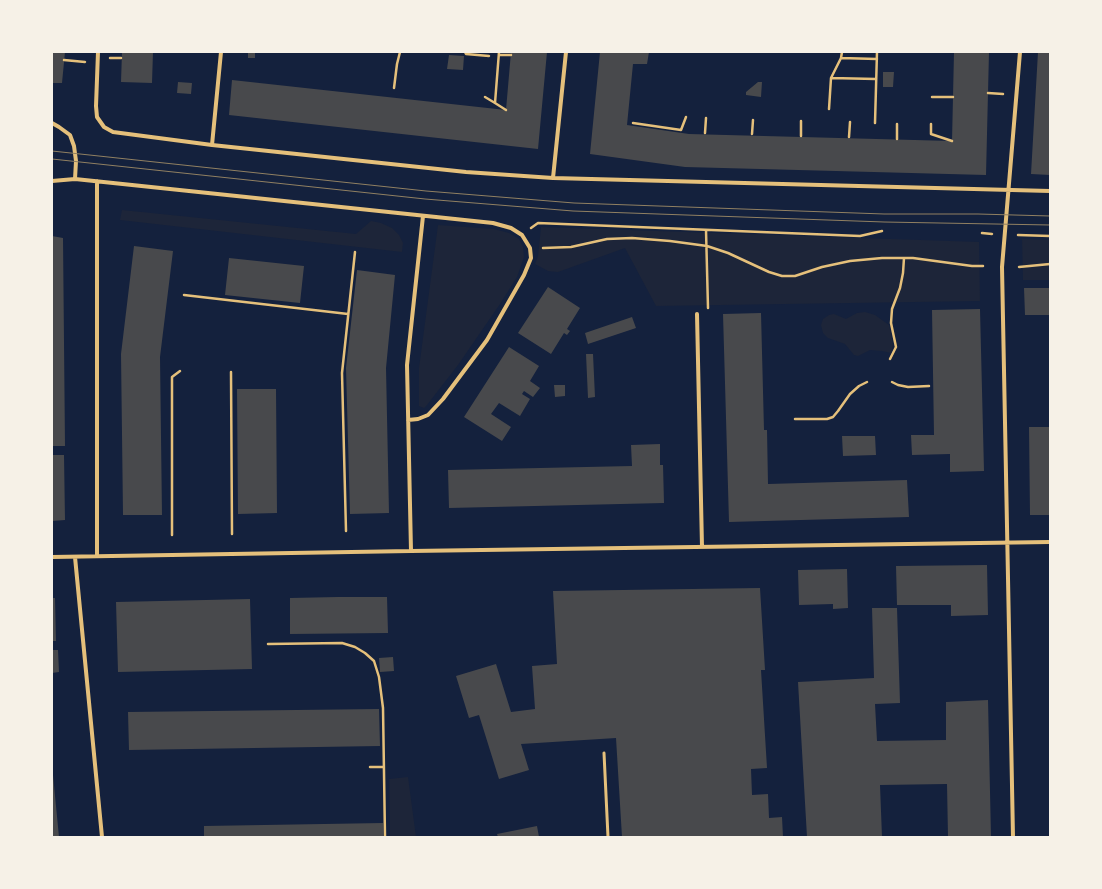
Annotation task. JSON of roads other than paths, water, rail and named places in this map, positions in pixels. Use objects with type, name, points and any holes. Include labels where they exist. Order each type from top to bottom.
[{"type":"street","points":[[98,52],[97,117],[104,127],[114,132],[212,145],[466,172],[553,178],[1050,191]]},
{"type":"street","points":[[212,145],[221,52]]},
{"type":"street","points":[[553,178],[566,52]]},
{"type":"street","points":[[1012,837],[1002,267],[1020,52]]},
{"type":"street","points":[[52,123],[59,126],[70,135],[74,146],[76,162],[75,179]]},
{"type":"street","points":[[52,181],[75,179],[97,181],[493,223],[511,228],[522,235],[530,248],[531,258],[524,275],[487,340],[444,399],[428,415],[418,419],[408,420]]},
{"type":"street","points":[[97,181],[97,556]]},
{"type":"street","points":[[411,551],[407,365],[423,216]]},
{"type":"street","points":[[697,314],[702,547]]},
{"type":"street","points":[[52,557],[1006,544],[1050,542]]},
{"type":"street","points":[[75,557],[102,837]]},
{"type":"lane","points":[[604,753],[608,837]]},
{"type":"tram line","points":[[52,151],[426,191],[574,203],[884,214],[1050,216]]},
{"type":"tram line","points":[[52,159],[425,199],[573,211],[884,222],[1050,225]]}]
